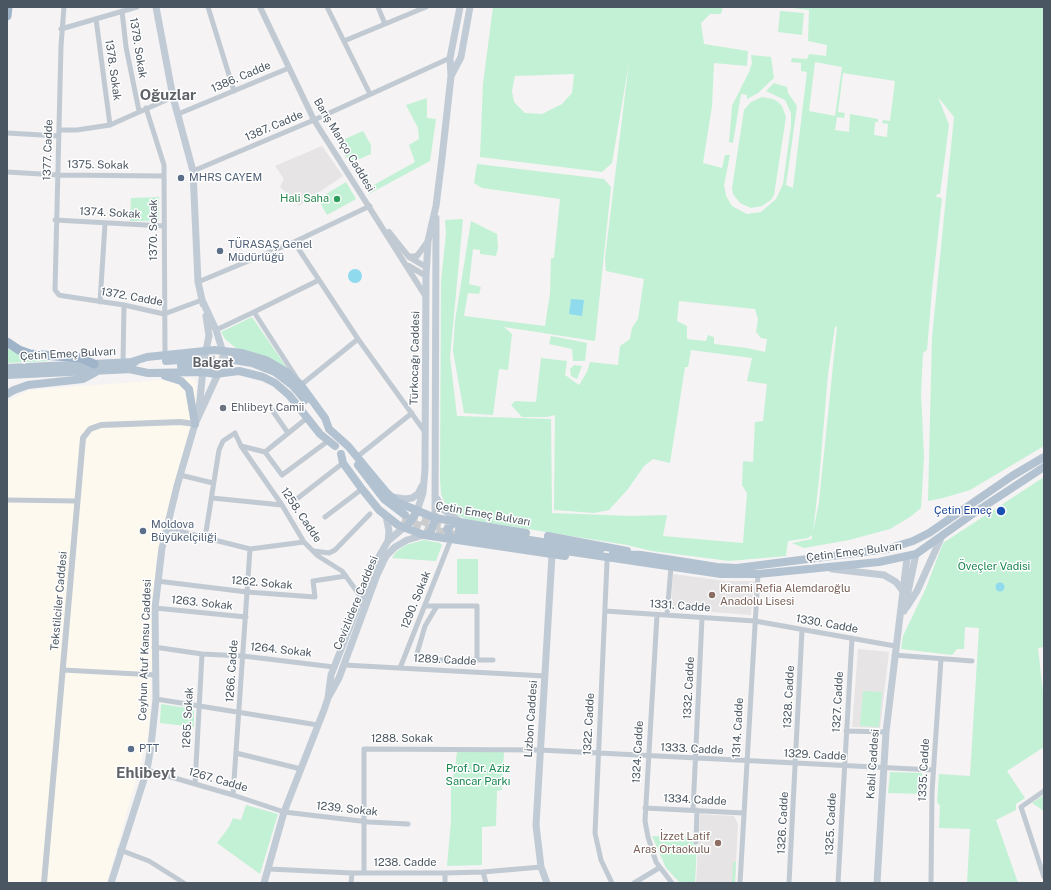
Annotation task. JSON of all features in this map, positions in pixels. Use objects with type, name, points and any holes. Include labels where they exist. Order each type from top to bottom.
[{"type":"highway","points":[[7,16],[8,7]]},
{"type":"highway","points":[[7,342],[19,350],[30,354],[81,358],[95,368]]},
{"type":"main road","name":"Ceyhun Atuf Kansu Caddesi","points":[[111,883],[146,770],[154,728],[156,674],[154,647],[157,581],[167,528],[196,420],[210,331],[198,282],[193,171],[173,97],[156,7]]},
{"type":"main road","name":"Türkocağı Caddesi","points":[[435,518],[434,314],[436,278],[436,206],[451,76],[450,58],[460,7]]},
{"type":"main road","name":"Türkocağı Caddesi","points":[[451,76],[461,57],[470,7]]},
{"type":"main road","name":"Türkocağı Caddesi","points":[[417,511],[423,493],[427,297],[426,267],[428,240],[436,206]]},
{"type":"main road","points":[[426,267],[436,268]]},
{"type":"main road","points":[[426,276],[436,278]]},
{"type":"main road","name":"Ceyhun Atuf Kansu Caddesi","points":[[196,420],[218,374],[225,368],[226,362],[221,351],[216,330],[202,300]]},
{"type":"main road","name":"Çetin Emeç Bulvarı","points":[[128,365],[142,358],[206,351],[242,353],[266,360],[288,373],[301,385],[325,418],[329,429],[348,446],[397,502],[435,518],[457,530],[552,555],[607,562],[641,558],[671,567],[721,574],[758,574],[907,558],[941,538],[971,515],[1044,467]]},
{"type":"main road","name":"Çetin Emeç Bulvarı","points":[[7,375],[128,365],[196,363]]},
{"type":"main road","name":"Çetin Emeç Bulvarı","points":[[331,444],[284,385],[261,371],[234,363],[262,366],[282,376],[292,384],[329,429],[376,491],[404,521]]},
{"type":"main road","name":"Çetin Emeç Bulvarı","points":[[128,365],[155,373],[203,372],[218,374],[230,371],[239,371],[263,377],[282,388],[307,418],[341,454],[386,509],[424,535],[457,530],[641,558],[717,567],[737,568],[857,554],[903,545],[913,541],[1044,457]]},
{"type":"main road","name":"Çetin Emeç Bulvarı","points":[[7,368],[75,369]]},
{"type":"main road","points":[[7,394],[28,385],[82,379],[95,368]]},
{"type":"main road","points":[[155,373],[175,378],[186,385],[192,399],[196,420]]},
{"type":"main road","name":"Çetin Emeç Bulvarı","points":[[341,454],[343,463],[362,489],[386,516],[398,525],[404,521]]},
{"type":"main road","points":[[392,497],[405,499],[412,498],[418,494],[423,482]]},
{"type":"main road","points":[[436,496],[457,530]]},
{"type":"main road","points":[[404,521],[417,511]]},
{"type":"main road","points":[[386,516],[389,531],[388,541]]},
{"type":"main road","points":[[424,535],[431,532],[435,518]]},
{"type":"main road","name":"Cevizlidere Caddesi","points":[[328,698],[329,682],[334,667],[374,565],[388,541],[402,529],[404,521]]},
{"type":"main road","name":"Cevizlidere Caddesi","points":[[264,883],[284,812],[328,698],[344,665],[377,575],[386,556],[395,547],[407,540],[424,535]]},
{"type":"main road","points":[[904,611],[917,591],[941,538]]},
{"type":"main road","points":[[913,541],[916,554]]},
{"type":"main road","points":[[903,545],[907,558]]},
{"type":"main road","name":"Kabil Caddesi","points":[[895,646],[916,554]]},
{"type":"main road","name":"Lizbon Caddesi","points":[[547,883],[542,868],[536,825],[552,555]]},
{"type":"main road","name":"Kabil Caddesi","points":[[877,883],[886,732],[895,646],[907,558]]},
{"type":"main road","points":[[817,568],[884,575],[896,582],[902,590]]},
{"type":"main road","points":[[334,667],[344,665]]},
{"type":"street","name":"1377. Cadde","points":[[57,293],[54,282],[55,220],[64,7]]},
{"type":"street","points":[[111,7],[113,13]]},
{"type":"street","points":[[62,29],[136,7]]},
{"type":"street","points":[[208,7],[234,91]]},
{"type":"street","name":"Barış Manço Caddesi","points":[[260,7],[314,120],[427,297]]},
{"type":"street","points":[[327,7],[370,94]]},
{"type":"street","points":[[378,7],[385,24]]},
{"type":"street","points":[[344,41],[426,7]]},
{"type":"street","name":"1379. Sokak","points":[[126,9],[126,47],[139,111]]},
{"type":"street","name":"1378. Sokak","points":[[96,19],[110,125]]},
{"type":"street","name":"1387. Cadde","points":[[193,171],[314,120],[450,58]]},
{"type":"street","name":"1386. Cadde","points":[[178,114],[289,68]]},
{"type":"street","points":[[7,133],[59,133],[110,125],[173,97]]},
{"type":"street","name":"1370. Sokak","points":[[146,108],[164,165],[165,356]]},
{"type":"street","name":"1375. Sokak","points":[[7,172],[58,175],[164,176]]},
{"type":"street","points":[[198,282],[294,242],[370,206]]},
{"type":"street","name":"1374. Sokak","points":[[55,220],[105,224],[164,226]]},
{"type":"street","points":[[100,302],[105,224]]},
{"type":"street","name":"Barış Manço Caddesi","points":[[383,226],[409,257],[426,267]]},
{"type":"street","points":[[409,257],[417,256],[428,240]]},
{"type":"street","points":[[294,242],[358,339],[412,413],[424,432]]},
{"type":"street","name":"Barış Manço Caddesi","points":[[407,265],[426,276]]},
{"type":"street","points":[[216,330],[320,280]]},
{"type":"street","name":"1372. Cadde","points":[[57,293],[164,314],[202,300]]},
{"type":"street","points":[[124,305],[128,365]]},
{"type":"street","points":[[254,312],[301,385],[358,339]]},
{"type":"street","points":[[272,410],[288,433]]},
{"type":"street","points":[[357,457],[412,413]]},
{"type":"street","points":[[265,452],[307,418]]},
{"type":"street","name":"Tekstilciler Caddesi","points":[[44,883],[82,442],[84,435],[90,429],[101,425],[196,420]]},
{"type":"street","name":"1258. Cadde","points":[[213,483],[221,445],[235,433],[241,446],[282,505],[304,542],[313,551],[337,566],[361,597]]},
{"type":"street","points":[[241,446],[265,452],[282,475],[331,444]]},
{"type":"street","points":[[298,498],[343,463]]},
{"type":"street","points":[[180,475],[213,483],[206,538]]},
{"type":"street","points":[[325,517],[362,489]]},
{"type":"street","points":[[212,498],[282,505]]},
{"type":"street","points":[[7,500],[77,501]]},
{"type":"street","points":[[313,551],[329,553],[335,550],[370,514]]},
{"type":"street","points":[[167,528],[250,549],[304,542]]},
{"type":"street","name":"1290. Sokak","points":[[400,668],[457,530]]},
{"type":"street","name":"1266. Cadde","points":[[234,795],[250,549]]},
{"type":"street","name":"1322. Cadde","points":[[607,562],[595,839],[601,860],[612,883]]},
{"type":"street","points":[[667,615],[671,567]]},
{"type":"street","name":"1314. Cadde","points":[[740,883],[754,622],[758,574]]},
{"type":"street","name":"1262. Sokak","points":[[157,581],[247,592],[315,597],[313,582],[346,576]]},
{"type":"street","points":[[425,606],[477,606],[477,660]]},
{"type":"street","points":[[437,606],[425,626],[416,657],[420,660],[493,660]]},
{"type":"street","name":"1263. Sokak","points":[[156,608],[246,617]]},
{"type":"street","name":"1331. Cadde","points":[[605,611],[754,622]]},
{"type":"street","name":"1324. Cadde","points":[[657,614],[645,808],[648,836],[659,868],[672,883]]},
{"type":"street","name":"1332. Cadde","points":[[696,842],[695,759],[702,618]]},
{"type":"street","name":"1330. Cadde","points":[[754,622],[895,646]]},
{"type":"street","name":"1328. Cadde","points":[[796,764],[802,630]]},
{"type":"street","name":"1327. Cadde","points":[[844,766],[852,638]]},
{"type":"street","name":"1264. Sokak","points":[[154,647],[202,654],[243,656],[334,667]]},
{"type":"street","name":"1265. Sokak","points":[[195,784],[202,654]]},
{"type":"street","points":[[894,655],[972,661]]},
{"type":"street","name":"1335. Cadde","points":[[931,883],[933,770],[941,659]]},
{"type":"street","name":"1289. Cadde","points":[[344,665],[545,676]]},
{"type":"street","points":[[63,670],[156,674]]},
{"type":"street","points":[[156,700],[318,725]]},
{"type":"street","points":[[846,731],[886,732]]},
{"type":"street","name":"1288. Sokak","points":[[364,873],[364,749],[540,750]]},
{"type":"street","name":"1333. Cadde","points":[[540,750],[746,762]]},
{"type":"street","points":[[236,753],[300,769]]},
{"type":"street","name":"1329. Cadde","points":[[746,762],[933,770]]},
{"type":"street","name":"1326. Cadde","points":[[789,883],[796,764]]},
{"type":"street","name":"1325. Cadde","points":[[838,883],[844,766]]},
{"type":"street","name":"1267. Cadde","points":[[146,770],[234,795],[284,812]]},
{"type":"street","points":[[1044,791],[1021,807],[1044,877]]},
{"type":"street","name":"1334. Cadde","points":[[645,808],[743,813]]},
{"type":"street","name":"1239. Sokak","points":[[284,812],[364,821],[408,824]]},
{"type":"street","points":[[120,850],[149,861],[184,883]]},
{"type":"street","name":"1238. Cadde","points":[[269,869],[364,873],[483,872],[542,868]]},
{"type":"street","points":[[634,883],[659,868]]},
{"type":"street","points":[[444,883],[445,872]]},
{"type":"street","points":[[483,872],[486,883]]},
{"type":"street","points":[[351,883],[352,873]]},
{"type":"shaded area","points":[[322,146],[343,176],[299,206],[280,187],[284,179],[275,166]]},
{"type":"shaded area","points":[[187,378],[193,379],[196,383],[195,408],[156,561],[149,733],[107,883],[7,883],[7,401],[30,390]]},
{"type":"shaded area","name":"Kirami Refia Alemdaroğlu Anadolu Lisesi","points":[[673,574],[725,581],[754,581],[751,615],[671,609]]},
{"type":"shaded area","points":[[858,649],[889,652],[880,728],[852,727]]},
{"type":"shaded area","name":"İzzet Latif Aras Ortaokulu","points":[[700,814],[734,816],[738,824],[735,883],[696,883]]},
{"type":"green space","points":[[493,7],[723,7],[721,14],[710,14],[701,23],[704,44],[748,51],[747,66],[714,63],[712,106],[703,163],[722,168],[725,155],[730,155],[724,185],[726,196],[732,206],[747,214],[761,212],[776,199],[783,184],[791,126],[791,113],[785,100],[766,91],[774,83],[787,87],[788,93],[797,106],[786,185],[793,188],[807,72],[801,71],[801,63],[791,62],[792,58],[807,59],[809,54],[826,56],[827,45],[808,41],[809,10],[785,7],[1044,7],[1044,446],[970,490],[928,501],[932,337],[954,117],[938,97],[949,125],[940,194],[937,194],[936,197],[942,198],[927,350],[923,353],[921,393],[924,457],[921,508],[910,517],[890,529],[849,540],[804,548],[792,543],[812,539],[812,535],[808,538],[788,541],[786,556],[729,561],[652,551],[627,545],[466,519],[451,512],[441,494],[440,479],[441,281],[446,234],[445,220],[463,219],[450,357],[457,416],[551,419],[552,513],[632,516],[667,515],[663,536],[743,543],[747,493],[742,485],[743,461],[753,462],[755,422],[763,421],[767,384],[747,381],[752,358],[691,350],[688,367],[685,367],[670,463],[653,459],[644,466],[628,489],[609,510],[594,513],[554,510],[555,415],[547,417],[522,417],[511,405],[515,401],[536,402],[541,358],[567,361],[565,375],[579,385],[587,372],[590,362],[618,365],[620,346],[630,339],[632,328],[638,319],[644,279],[606,271],[605,258],[629,62],[612,163],[602,172],[480,157],[483,84]],"holes":[[[815,62],[842,67],[835,116],[809,111]],[[843,73],[895,81],[890,121],[883,120],[882,123],[888,124],[887,137],[874,135],[875,122],[878,122],[878,119],[850,114],[849,132],[835,130],[837,117],[844,118],[845,113],[838,112]],[[574,74],[572,93],[562,104],[542,114],[525,113],[514,102],[512,91],[515,76]],[[679,301],[755,309],[758,319],[756,332],[761,338],[767,339],[765,352],[714,344],[714,337],[708,335],[706,341],[687,339],[687,326],[677,321]],[[835,326],[837,327],[819,502],[813,532],[828,374]]]},
{"type":"green space","points":[[780,11],[804,13],[802,35],[778,32]]},
{"type":"green space","points":[[751,55],[771,57],[774,78],[758,93],[747,99],[747,95],[741,94],[733,143],[729,142],[732,106],[749,72],[752,63]]},
{"type":"green space","points":[[762,97],[773,99],[778,102],[782,106],[786,117],[774,195],[771,200],[762,206],[751,208],[740,203],[733,194],[732,188],[744,110],[751,102]]},
{"type":"green space","points":[[427,98],[427,118],[436,119],[430,161],[369,194],[355,171],[363,167],[372,186],[415,162],[409,145],[419,139],[418,128],[406,105]]},
{"type":"green space","points":[[363,131],[371,145],[371,154],[350,163],[338,142]]},
{"type":"green space","points":[[477,164],[604,179],[611,187],[595,341],[504,327],[512,334],[508,370],[499,369],[493,415],[464,413],[453,351],[455,321],[471,221],[497,234],[498,248],[496,256],[480,254],[480,250],[473,249],[469,284],[481,287],[479,294],[468,293],[464,316],[545,326],[550,293],[551,258],[554,258],[560,199],[482,188],[474,183]]},
{"type":"green space","name":"Hali Saha","points":[[346,182],[356,199],[327,215],[318,199]]},
{"type":"green space","points":[[159,197],[159,221],[130,221],[131,198]]},
{"type":"green space","points":[[252,317],[289,371],[237,349],[225,339],[221,332]]},
{"type":"green space","points":[[551,336],[587,343],[585,361],[573,361],[572,349],[549,344]]},
{"type":"green space","points":[[7,348],[19,355],[49,361],[7,363]]},
{"type":"green space","points":[[574,365],[582,366],[577,379],[571,376],[570,369]]},
{"type":"green space","name":"Öveçler Vadisi","points":[[1044,477],[1044,647],[1038,648],[1044,701],[1044,747],[1007,771],[1025,798],[1016,804],[1016,810],[996,820],[1018,883],[967,883],[970,829],[939,828],[940,806],[937,802],[939,774],[970,776],[979,628],[965,627],[964,649],[957,649],[952,655],[901,649],[903,636],[926,588],[943,543]]},
{"type":"green space","points":[[424,540],[440,543],[442,545],[436,561],[392,558],[396,552],[406,545]]},
{"type":"green space","points":[[457,559],[478,559],[478,594],[457,594]]},
{"type":"green space","points":[[863,691],[882,692],[879,727],[860,726]]},
{"type":"green space","points":[[161,704],[194,709],[194,727],[160,723]]},
{"type":"green space","name":"Prof. Dr. Aziz Sancar Parkı","points":[[457,751],[504,752],[502,790],[497,791],[496,826],[482,827],[482,865],[447,866],[451,821],[451,785]]},
{"type":"green space","points":[[890,772],[922,773],[922,794],[888,793]]},
{"type":"green space","points":[[1044,795],[1044,811],[1032,803]]},
{"type":"green space","points":[[246,805],[278,814],[260,874],[217,843],[229,827],[233,818],[241,820]]},
{"type":"green space","points":[[652,836],[693,838],[693,844],[697,845],[695,883],[680,883],[666,868]]},
{"type":"green space","points":[[733,862],[736,862],[735,883],[732,883]]},
{"type":"water","points":[[352,269],[358,269],[362,273],[362,279],[358,283],[352,283],[348,279],[348,273]]},
{"type":"water","points":[[571,299],[584,300],[582,316],[569,314]]},
{"type":"water","points":[[1000,582],[1005,587],[1000,592],[995,587]]},
{"type":"tunnel","points":[[195,359],[234,360]]},
{"type":"tunnel","points":[[197,366],[231,365]]},
{"type":"tunnel","points":[[410,517],[438,526],[454,528]]},
{"type":"tunnel","points":[[402,520],[437,531],[458,535]]},
{"type":"place","name":"MHRS CAYEM","points":[[181,178]]},
{"type":"place","name":"Hali Saha","points":[[337,199]]},
{"type":"place","name":"TÜRASAŞ Genel Müdürlüğü","points":[[220,251]]},
{"type":"place","name":"Ehlibeyt Camii","points":[[223,408]]},
{"type":"place","name":"Çetin Emeç","points":[[1001,511]]},
{"type":"place","name":"Moldova Büyükelçiliği","points":[[143,531]]},
{"type":"place","name":"Kirami Refia Alemdaroğlu Anadolu Lisesi","points":[[712,595]]},
{"type":"place","name":"PTT","points":[[131,749]]},
{"type":"place","name":"İzzet Latif Aras Ortaokulu","points":[[718,843]]},
{"type":"district","name":"Oğuzlar","points":[[168,95]]},
{"type":"district","name":"Balgat","points":[[213,363]]},
{"type":"district","name":"Ehlibeyt","points":[[146,773]]}]
